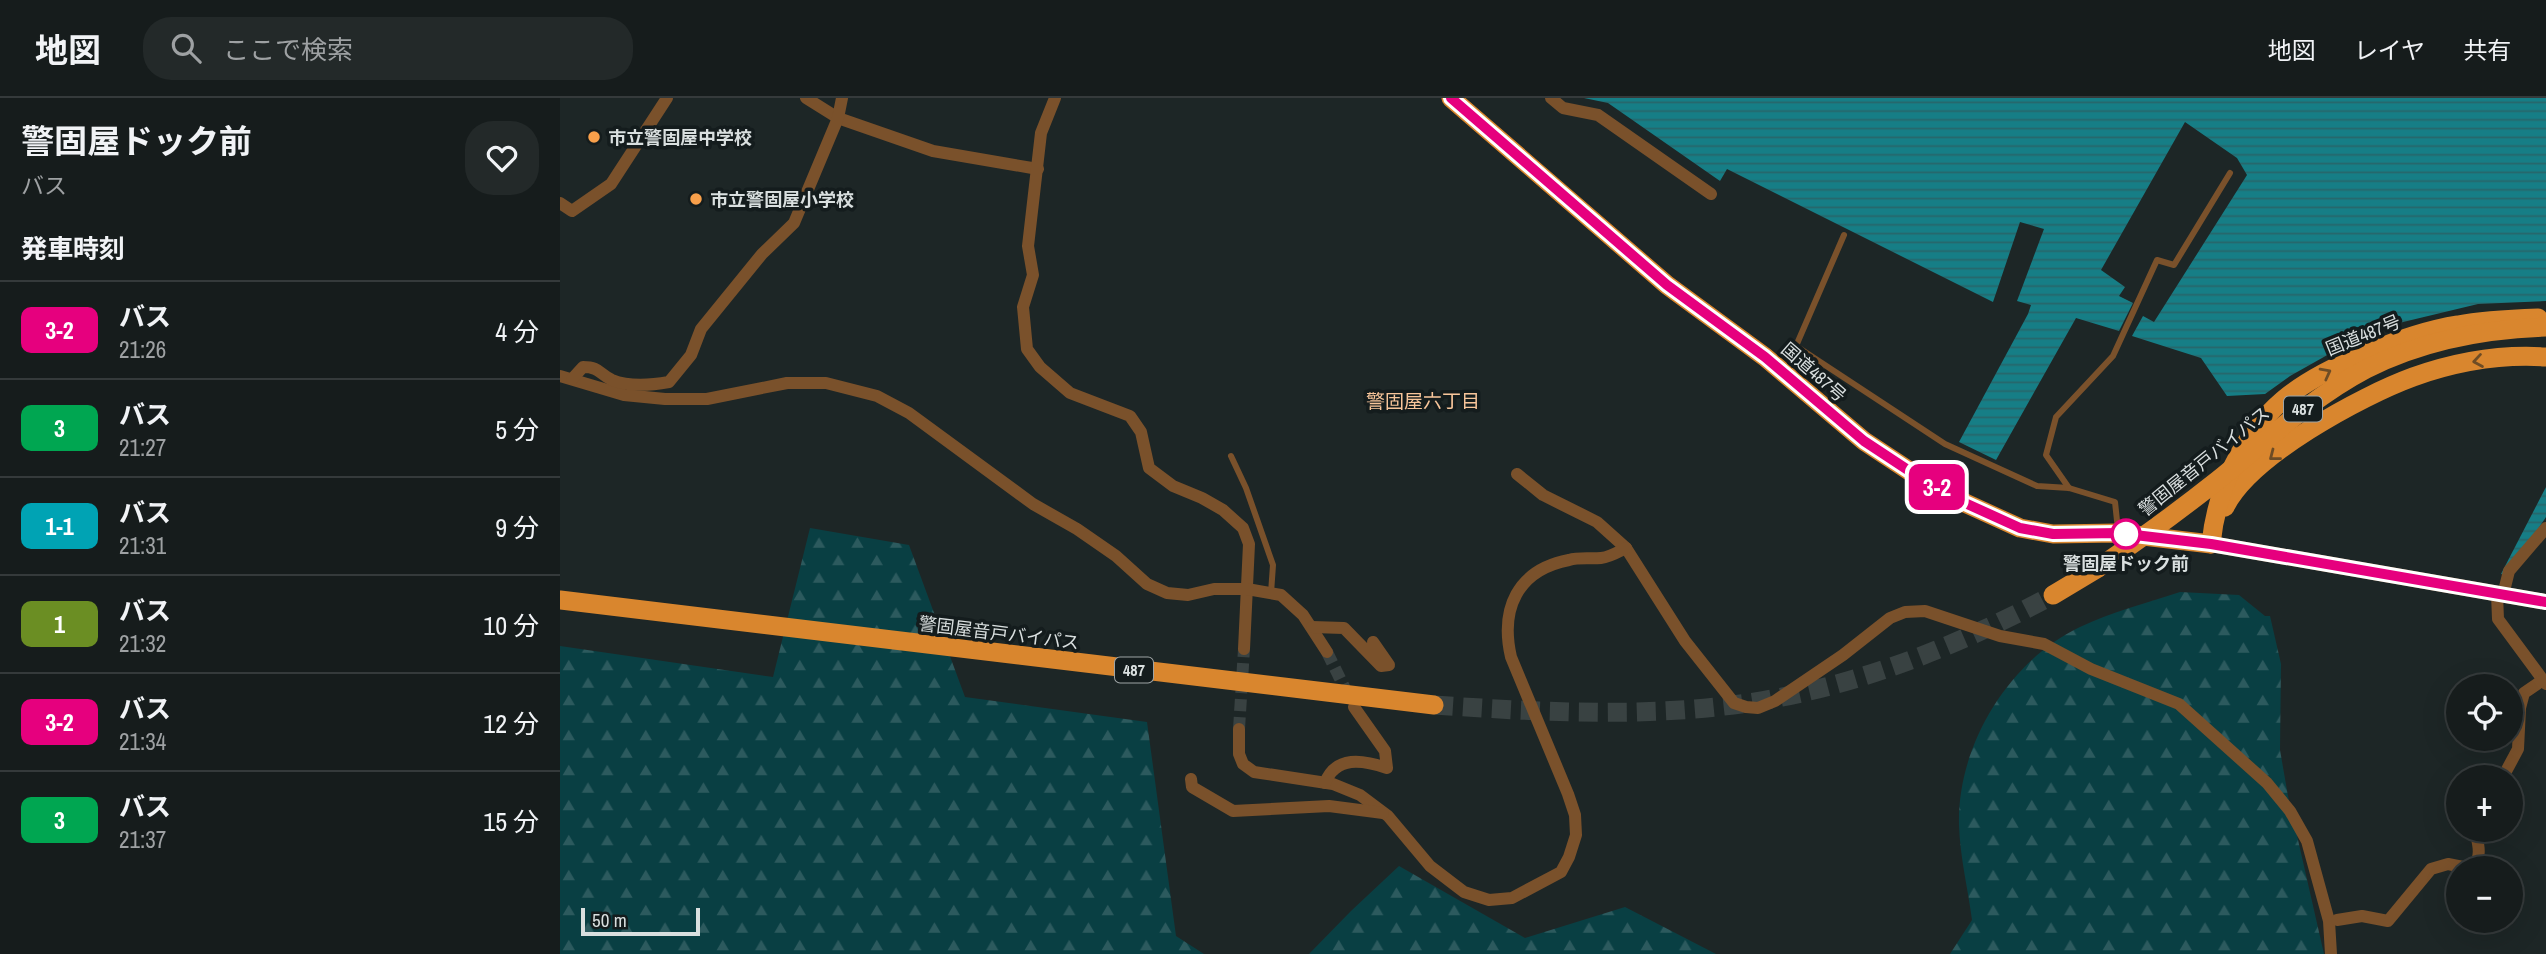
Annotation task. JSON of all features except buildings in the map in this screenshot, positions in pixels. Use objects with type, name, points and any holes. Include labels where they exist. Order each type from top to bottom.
[{"type":"highway","name":"国道487号","points":[[1451,98],[1667,285],[1765,357],[1864,441],[1965,503],[2020,528],[2053,534],[2118,533],[2211,544],[2217,507],[2235,465],[2260,424],[2281,402],[2300,388],[2340,366],[2403,340],[2456,325],[2546,318]]},
{"type":"highway","name":"警固屋音戸バイパス","points":[[2053,595],[2098,568],[2175,512],[2304,408],[2333,388],[2377,364],[2436,341],[2471,333],[2546,327]]},
{"type":"highway","name":"487","points":[[2211,544],[2226,503],[2250,475],[2282,450],[2350,408],[2413,377],[2452,366],[2499,358],[2546,357]]},
{"type":"highway","name":"警固屋音戸バイパス","points":[[560,600],[1434,705]]},
{"type":"street","points":[[560,203],[572,211],[611,184],[667,98]]},
{"type":"street","points":[[806,98],[838,118],[933,150],[1038,169]]},
{"type":"street","points":[[566,377],[583,367],[595,367],[612,380],[650,386],[669,383],[691,355],[701,328],[762,254],[794,223],[838,118],[842,98]]},
{"type":"street","points":[[1055,98],[1041,133],[1028,246],[1033,275],[1023,307],[1027,349],[1040,367],[1070,393],[1130,416],[1141,432],[1149,468],[1173,486],[1223,510],[1242,528],[1249,544],[1244,649]]},
{"type":"street","points":[[1551,98],[1563,108],[1598,115],[1711,194]]},
{"type":"street","points":[[566,377],[624,395],[665,399],[707,400],[787,383],[826,383],[877,396],[909,413],[1033,504],[1077,529],[1116,556],[1147,584],[1167,593],[1188,595],[1214,589],[1247,589],[1281,595],[1303,615],[1327,652]]},
{"type":"street","points":[[1517,474],[1543,495],[1597,522],[1626,548],[1685,641],[1734,703],[1758,708],[1774,701],[1843,655],[1890,618],[1905,612],[1925,611],[2000,636],[2044,643],[2091,669],[2179,704],[2267,783],[2290,811],[2307,841],[2329,921],[2331,954]]},
{"type":"street","points":[[2509,765],[2518,749],[2520,708],[2524,694],[2545,682],[2498,619],[2500,594],[2509,571],[2546,528]]},
{"type":"street","points":[[2211,544],[2546,602]]},
{"type":"street","points":[[1239,729],[1239,754],[1242,764],[1254,772],[1325,783],[1360,795],[1384,813],[1430,866],[1464,892],[1489,900],[1512,898],[1561,872],[1576,835],[1575,815],[1511,657],[1506,634],[1509,609],[1522,584],[1544,567],[1570,559],[1604,558],[1626,548]]},
{"type":"street","points":[[1312,627],[1344,628],[1381,666],[1388,665],[1373,642]]},
{"type":"street","points":[[1325,783],[1329,771],[1345,762],[1370,762],[1387,768],[1385,751],[1354,707]]},
{"type":"street","points":[[1191,779],[1192,787],[1233,811],[1329,806],[1384,813]]},
{"type":"street","points":[[2337,920],[2362,916],[2388,921],[2431,869],[2446,865]]},
{"type":"lane","points":[[2069,488],[2046,455],[2056,417],[2113,356],[2157,260],[2174,265],[2230,173]]},
{"type":"lane","points":[[1844,235],[1796,346],[1945,443],[2037,486],[2069,488],[2115,502],[2118,533]]},
{"type":"lane","points":[[1231,456],[1247,488],[1273,565],[1271,593]]},
{"type":"green space","points":[[810,528],[909,545],[965,697],[1147,722],[1176,936],[1204,954],[560,954],[560,646],[773,677]]},
{"type":"green space","points":[[2180,592],[2239,595],[2265,616],[2270,616],[2281,664],[2280,750],[2324,954],[1950,954],[1972,920],[1962,861],[1959,825],[1961,795],[1977,737],[1992,709],[2030,661],[2054,642],[2104,617]]},
{"type":"green space","points":[[1399,866],[1525,938],[1625,907],[1716,954],[1309,954]]},
{"type":"shaded area","points":[[1584,98],[2546,98],[2546,301],[2478,304],[2399,323],[2338,349],[2290,376],[2265,394],[2227,396],[2201,358],[2132,336],[2143,316],[2154,322],[2247,175],[2237,158],[2185,122],[2101,270],[2125,287],[2119,296],[2133,303],[2119,331],[2076,318],[1996,460],[1959,442],[2028,314],[2031,305],[2017,301],[2044,229],[2020,222],[1993,302],[1727,169],[1720,181],[1608,103]]},
{"type":"shaded area","points":[[2546,487],[2546,517],[2507,576],[2501,574]]},
{"type":"tunnel","points":[[1434,705],[1631,712],[1709,708],[1788,696],[1827,687],[1905,662],[1980,631],[2053,595]]},
{"type":"tunnel","points":[[1239,729],[1244,649]]},
{"type":"tunnel","points":[[1327,652],[1350,699]]},
{"type":"bus line","name":"3-2","points":[[1451,98],[1667,285],[1765,357],[1864,441],[1965,503],[2020,528],[2053,534],[2118,533],[2211,544],[2546,602]]},
{"type":"place","name":"市立警固屋中学校","points":[[594,137]]},
{"type":"place","name":"市立警固屋小学校","points":[[696,199]]},
{"type":"place","name":"警固屋ドック前","points":[[2126,534]]},
{"type":"district","name":"警固屋六丁目","points":[[1423,401]]}]
